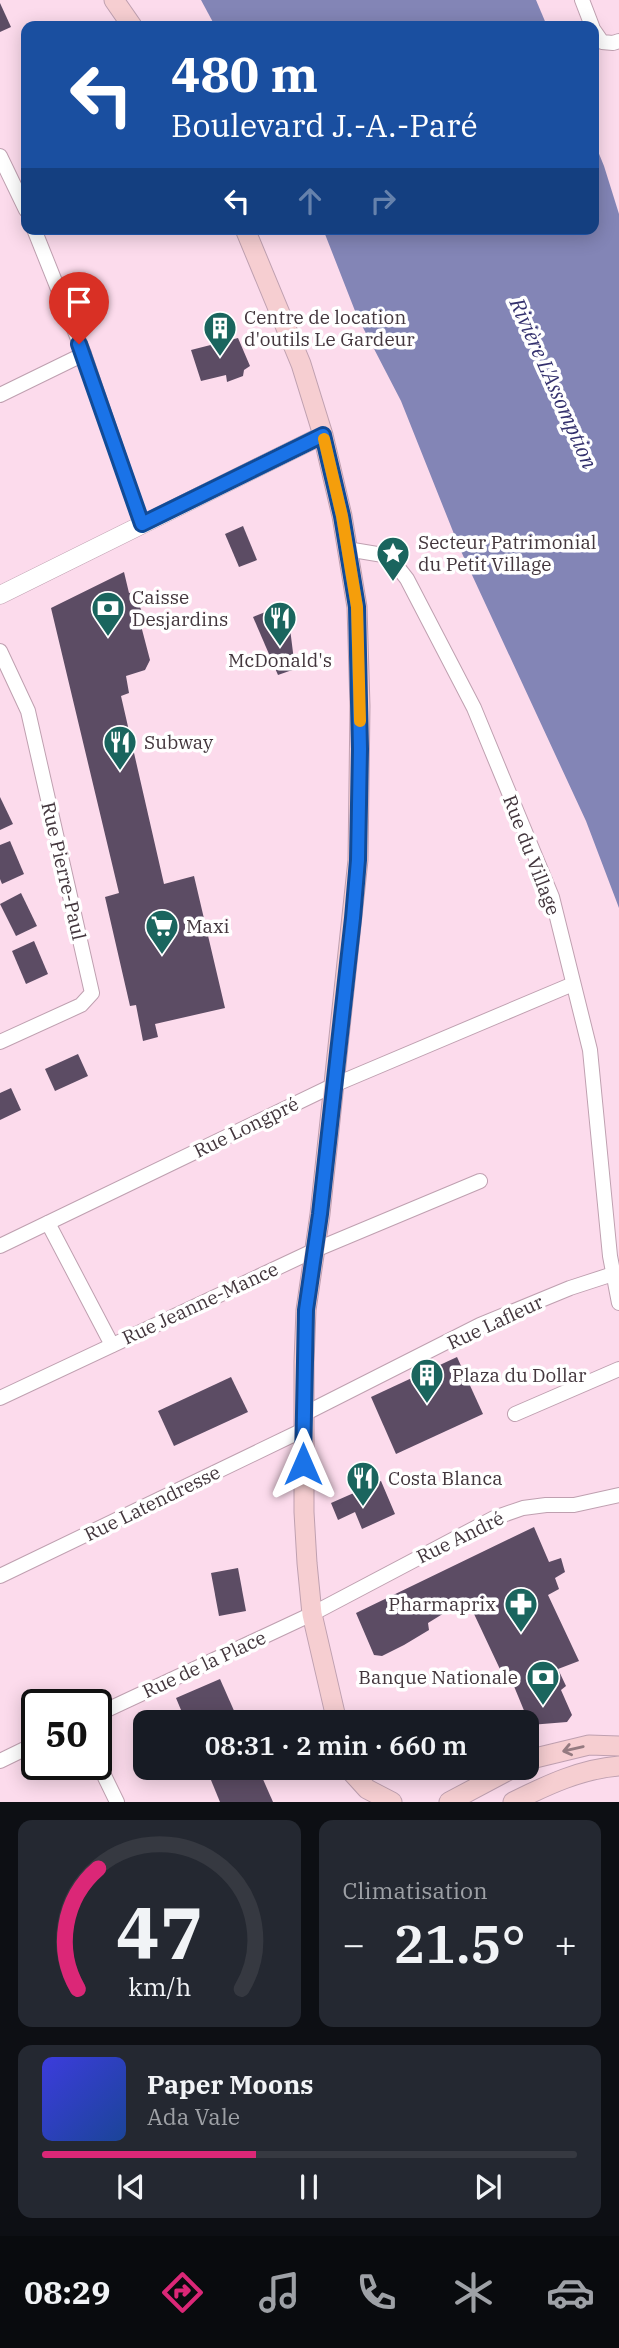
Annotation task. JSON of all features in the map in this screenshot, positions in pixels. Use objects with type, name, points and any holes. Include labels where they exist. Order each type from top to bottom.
[{"type":"main road","points":[[114,0],[129,21]]},
{"type":"main road","points":[[247,235],[301,364],[323,435],[342,516],[357,607],[360,749],[358,860],[306,1310],[304,1512],[312,1614],[334,1710]]},
{"type":"main road","points":[[539,1757],[589,1745],[619,1746]]},
{"type":"main road","points":[[513,1802],[548,1784],[581,1772],[619,1766]]},
{"type":"main road","points":[[352,1780],[358,1802]]},
{"type":"main road","points":[[359,1780],[367,1789],[392,1802]]},
{"type":"main road","points":[[449,1802],[490,1780]]},
{"type":"street","points":[[582,0],[590,21]]},
{"type":"street","points":[[599,37],[602,42],[619,41]]},
{"type":"street","points":[[0,156],[21,200]]},
{"type":"street","points":[[36,235],[84,354],[142,524]]},
{"type":"street","points":[[0,395],[84,354]]},
{"type":"street","points":[[0,595],[323,435]]},
{"type":"street","name":"Rue du Village","points":[[347,550],[389,556],[407,579],[474,708],[552,897],[590,1050],[613,1274],[619,1303]]},
{"type":"street","name":"Rue Pierre-Paul","points":[[0,651],[28,711],[92,993],[81,1005],[0,1042]]},
{"type":"street","name":"Rue Longpré","points":[[0,1246],[334,1085],[573,984]]},
{"type":"street","name":"Rue Jeanne-Mance","points":[[0,1398],[314,1250],[480,1181]]},
{"type":"street","points":[[48,1223],[112,1345]]},
{"type":"street","name":"Rue Lafleur","points":[[304,1422],[480,1325],[570,1288],[613,1274]]},
{"type":"street","points":[[515,1414],[619,1369]]},
{"type":"street","name":"Rue Latendresse","points":[[0,1576],[304,1422]]},
{"type":"street","name":"Rue André","points":[[312,1614],[494,1518],[523,1508],[574,1505],[619,1495]]},
{"type":"street","name":"Rue de la Place","points":[[112,1708],[312,1614]]},
{"type":"street","points":[[0,1761],[21,1751]]},
{"type":"street","points":[[106,1780],[117,1802]]},
{"type":"water","points":[[201,0],[536,0],[545,21],[212,21]]},
{"type":"water","name":"Rivière L'Assomption","points":[[599,154],[619,214],[619,908],[586,821],[460,549],[401,401],[357,316],[325,235],[599,235]]},
{"type":"building","points":[[0,3],[11,27],[0,32]]},
{"type":"building","name":"Centre de location d'outils Le Gardeur","points":[[238,338],[250,366],[244,370],[243,376],[227,382],[226,375],[201,381],[191,350]]},
{"type":"building","points":[[243,526],[257,560],[239,567],[225,534]]},
{"type":"building","points":[[124,572],[129,593],[134,592],[144,617],[139,618],[150,660],[145,670],[126,676],[129,693],[121,696],[164,884],[194,876],[225,1008],[155,1024],[158,1037],[143,1041],[136,1005],[130,1006],[105,897],[119,893],[51,608]]},
{"type":"building","name":"McDonald's","points":[[283,605],[289,620],[295,669],[278,675],[253,617]]},
{"type":"building","points":[[0,797],[13,824],[0,830]]},
{"type":"building","points":[[10,841],[24,874],[2,884],[0,845]]},
{"type":"building","points":[[21,893],[37,926],[16,936],[0,904]]},
{"type":"building","points":[[34,941],[48,974],[26,984],[12,951]]},
{"type":"building","points":[[78,1054],[88,1076],[55,1091],[45,1069]]},
{"type":"building","points":[[11,1088],[21,1110],[0,1120],[0,1093]]},
{"type":"building","name":"Plaza du Dollar","points":[[457,1357],[483,1414],[396,1454],[371,1397]]},
{"type":"building","points":[[231,1377],[248,1412],[174,1446],[158,1411]]},
{"type":"building","name":"Costa Blanca","points":[[381,1481],[395,1514],[362,1529],[355,1512],[338,1520],[331,1503]]},
{"type":"building","points":[[534,1527],[549,1562],[561,1558],[565,1572],[555,1578],[559,1589],[548,1595],[579,1661],[558,1669],[566,1686],[561,1690],[572,1715],[567,1722],[539,1724],[539,1710],[524,1710],[511,1679],[506,1682],[467,1599],[428,1623],[429,1630],[382,1656],[374,1655],[356,1613]]},
{"type":"building","points":[[238,1568],[246,1611],[219,1616],[211,1573]]},
{"type":"building","points":[[220,1679],[234,1710],[181,1710],[176,1698]]},
{"type":"building","points":[[211,1780],[263,1780],[273,1802],[220,1802]]},
{"type":"slow traffic","points":[[324,439],[342,516],[357,607],[360,721]]},
{"type":"place","name":"Centre de location d'outils Le Gardeur","points":[[220,358]]},
{"type":"place","name":"Secteur Patrimonial du Petit Village","points":[[393,583]]},
{"type":"place","name":"Caisse Desjardins","points":[[108,638]]},
{"type":"place","name":"McDonald's","points":[[280,648]]},
{"type":"place","name":"Subway","points":[[120,772]]},
{"type":"place","name":"Maxi","points":[[162,956]]},
{"type":"place","name":"Plaza du Dollar","points":[[427,1405]]},
{"type":"place","name":"Costa Blanca","points":[[363,1508]]},
{"type":"place","name":"Pharmaprix","points":[[521,1634]]},
{"type":"place","name":"Banque Nationale","points":[[543,1707]]},
{"type":"route","points":[[79,344],[142,524],[323,435],[342,516],[357,607],[360,706],[358,860],[326,1164],[306,1310],[303,1464]]}]
